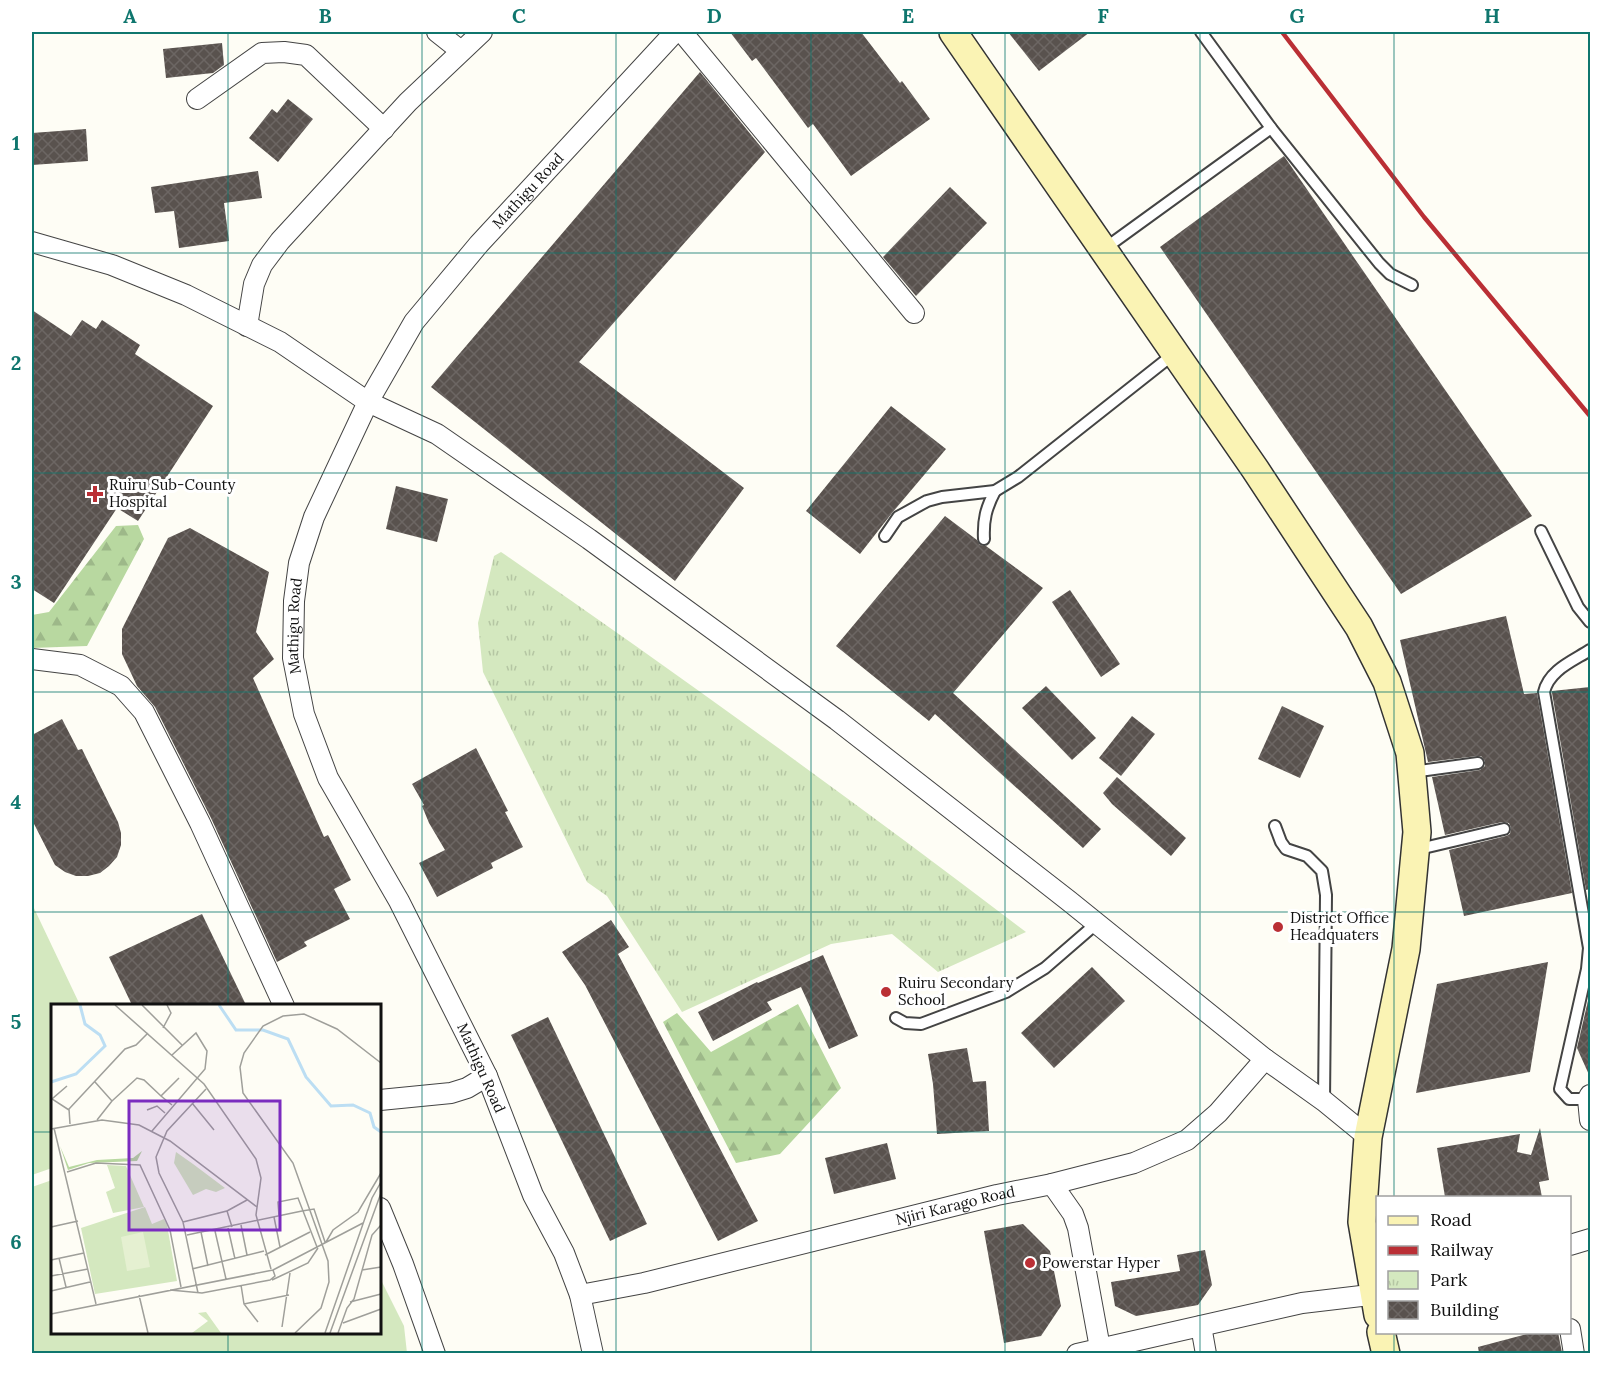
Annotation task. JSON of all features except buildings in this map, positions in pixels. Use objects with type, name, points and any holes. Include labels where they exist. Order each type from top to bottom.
[{"type":"main road","points":[[953,32],[1176,353],[1359,627],[1387,682],[1410,753],[1417,832],[1406,949],[1368,1137],[1362,1222],[1376,1301]]},
{"type":"main road","points":[[1382,1334],[1386,1353]]},
{"type":"street","points":[[437,32],[461,51]]},
{"type":"street","points":[[247,326],[254,284],[262,265],[280,241],[408,102],[482,32]]},
{"type":"street","name":"Mathigu Road","points":[[593,1353],[580,1295],[564,1253],[533,1194],[487,1076],[399,901],[328,778],[304,714],[294,658],[294,600],[299,563],[314,517],[368,402],[414,322],[479,244],[675,32]]},
{"type":"street","points":[[681,32],[914,314]]},
{"type":"street","points":[[197,99],[262,52],[306,55],[384,129]]},
{"type":"street","points":[[32,242],[112,266],[186,295],[280,342],[368,402],[437,434],[589,539],[837,720],[1097,923],[1265,1059],[1324,1101],[1368,1137]]},
{"type":"street","points":[[32,659],[80,665],[121,686],[144,712],[200,823],[284,1004]]},
{"type":"street","name":"Njiri Karago Road","points":[[580,1295],[690,1272],[997,1194],[1052,1184],[1134,1162],[1187,1140],[1218,1113],[1265,1059]]},
{"type":"street","points":[[381,1100],[451,1093],[467,1088],[487,1076]]},
{"type":"street","points":[[1589,1097],[1590,1120]]},
{"type":"street","points":[[1052,1184],[1073,1214],[1078,1228],[1100,1348]]},
{"type":"street","points":[[381,1210],[435,1353]]},
{"type":"street","points":[[1571,1244],[1590,1239]]},
{"type":"street","points":[[1077,1353],[1302,1303],[1376,1301]]},
{"type":"street","points":[[1201,1326],[1206,1353]]},
{"type":"street","points":[[1570,1334],[1574,1353]]},
{"type":"lane","points":[[1201,32],[1271,128],[1379,263],[1390,274],[1412,285]]},
{"type":"lane","points":[[1104,249],[1271,128]]},
{"type":"lane","points":[[885,536],[898,518],[927,501],[995,491],[1018,477],[1176,353]]},
{"type":"lane","points":[[984,539],[984,518],[995,491]]},
{"type":"lane","points":[[1541,531],[1578,607],[1590,622]]},
{"type":"lane","points":[[1589,1097],[1569,1099],[1560,1089],[1587,969],[1588,948],[1544,692],[1546,681],[1554,673],[1590,650]]},
{"type":"lane","points":[[1412,772],[1478,763]]},
{"type":"lane","points":[[1275,826],[1286,849],[1307,856],[1322,871],[1326,895],[1324,1101]]},
{"type":"lane","points":[[1415,850],[1504,829]]},
{"type":"lane","points":[[896,1018],[905,1023],[921,1024],[1006,992],[1045,968],[1097,923]]},
{"type":"green space","points":[[138,525],[144,539],[87,646],[32,648],[32,615],[49,612],[116,526]]},
{"type":"green space","points":[[501,552],[766,739],[1026,932],[938,972],[892,934],[831,944],[682,1012],[607,896],[587,882],[483,672],[478,623],[494,556]]},
{"type":"green space","points":[[32,904],[80,1004],[51,1004],[51,1168],[32,1175]]},
{"type":"green space","points":[[798,1004],[841,1088],[780,1154],[736,1163],[663,1022],[677,1013],[711,1052]]},
{"type":"green space","points":[[51,1180],[51,1334],[381,1334],[381,1280],[404,1326],[407,1353],[32,1353],[32,1187]]},
{"type":"railway","points":[[1282,32],[1424,217],[1590,416]]},
{"type":"place","name":"Ruiru Sub-County Hospital","points":[[95,494]]},
{"type":"place","name":"District Office Headquaters","points":[[1278,927]]},
{"type":"place","name":"Ruiru Secondary School","points":[[886,992]]},
{"type":"place","name":"Powerstar Hyper","points":[[1030,1263]]}]
